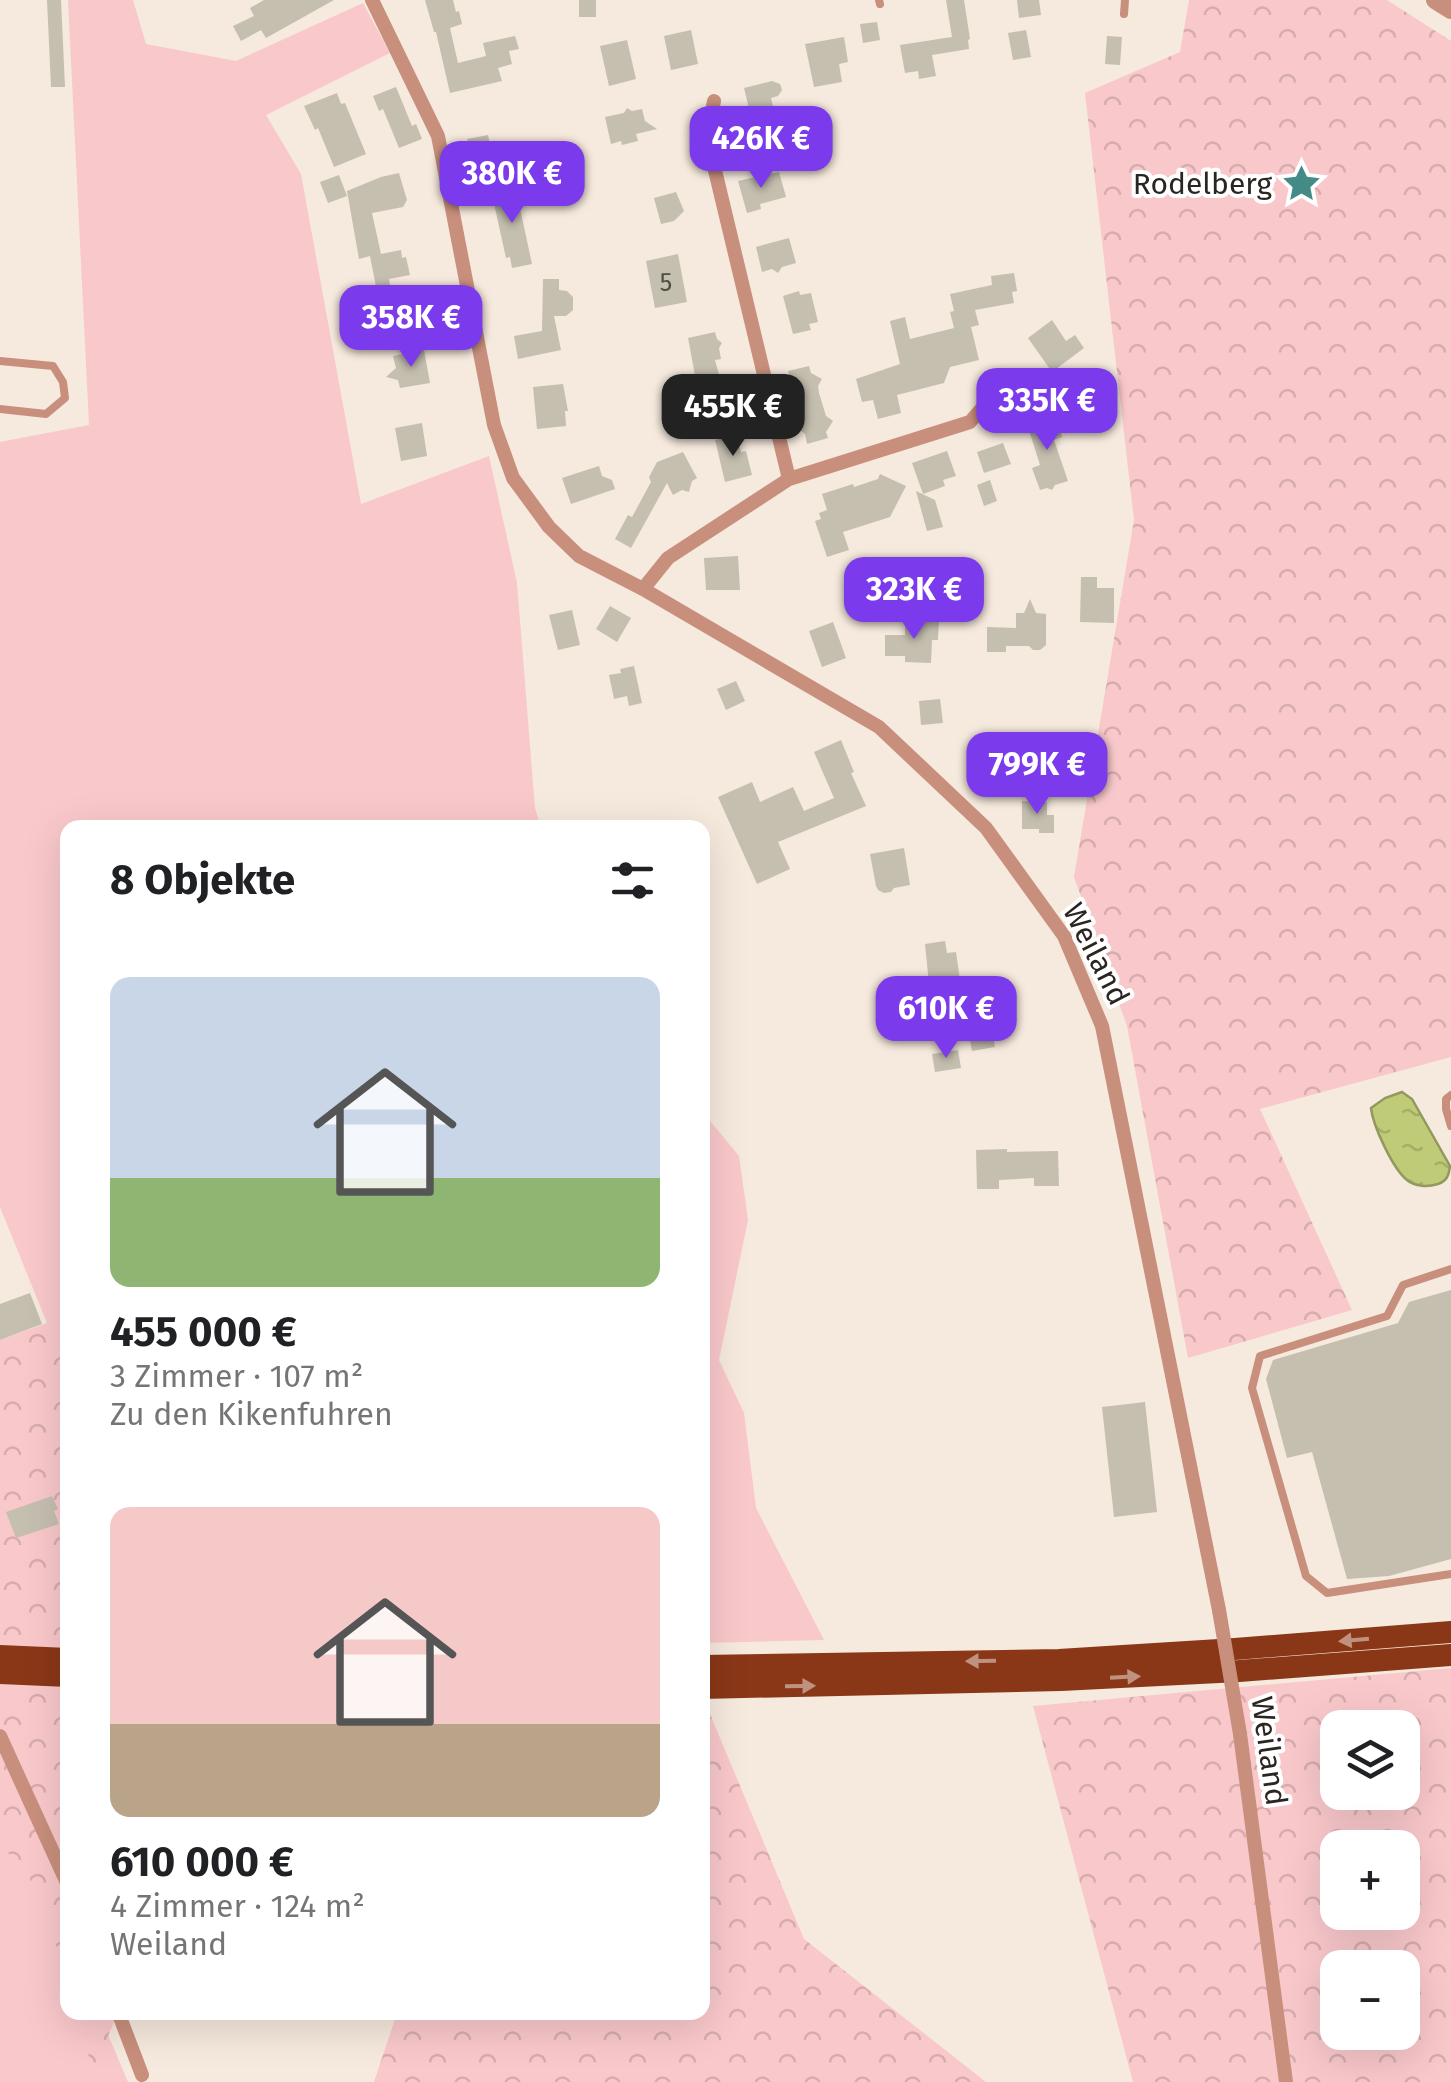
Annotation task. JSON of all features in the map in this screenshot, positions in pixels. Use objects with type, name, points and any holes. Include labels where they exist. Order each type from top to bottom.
[{"type":"highway","points":[[710,1666],[1059,1660],[1451,1632]]},
{"type":"highway","points":[[710,1688],[1079,1680],[1239,1672],[1451,1654]]},
{"type":"highway","points":[[0,1656],[60,1659]]},
{"type":"highway","points":[[0,1673],[60,1676]]},
{"type":"street","name":"Weiland","points":[[372,0],[438,136],[494,425],[513,478],[549,526],[579,556],[880,728],[986,828],[1064,936],[1102,1026],[1219,1610],[1240,1734],[1286,2082]]},
{"type":"street","points":[[1435,0],[1451,10]]},
{"type":"street","points":[[714,101],[707,137],[789,479]]},
{"type":"street","points":[[642,589],[668,558],[789,479],[970,422],[997,390]]},
{"type":"street","points":[[3,1743],[60,1868]]},
{"type":"street","points":[[121,2020],[142,2075]]},
{"type":"lane","points":[[1124,14],[1125,0]]},
{"type":"lane","points":[[0,362],[53,366],[64,382],[64,398],[46,414],[0,409]]},
{"type":"lane","points":[[1451,1096],[1445,1104],[1451,1126]]},
{"type":"lane","points":[[1451,1269],[1403,1285],[1387,1316],[1260,1356],[1252,1388],[1306,1576],[1327,1594],[1451,1574]]},
{"type":"green space","points":[[68,0],[133,0],[146,44],[236,61],[363,3],[390,53],[266,115],[301,174],[361,504],[489,456],[517,583],[539,820],[60,820],[60,1343],[47,1323],[0,1207],[0,442],[89,425]]},
{"type":"green space","points":[[1189,0],[1387,0],[1451,41],[1451,1057],[1260,1109],[1352,1310],[1188,1358],[1127,1026],[1074,877],[1134,520],[1085,93],[1180,52]]},
{"type":"green space","points":[[710,1121],[739,1156],[748,1220],[719,1360],[744,1413],[756,1508],[824,1640],[710,1643]]},
{"type":"green space","points":[[47,1323],[60,1342],[60,1959],[41,1893],[0,1843],[0,1340]]},
{"type":"green space","points":[[1451,1668],[1451,2082],[1133,2082],[1033,1706]]},
{"type":"green space","points":[[710,1714],[804,1939],[986,2082],[374,2082],[395,2020],[710,2020]]},
{"type":"green space","points":[[0,1773],[60,1919],[60,2020],[102,2020],[128,2082],[0,2082]]},
{"type":"green space","points":[[78,2020],[115,2020],[93,2071]]},
{"type":"water","points":[[1402,1092],[1412,1099],[1450,1166],[1447,1177],[1438,1184],[1422,1186],[1407,1180],[1380,1136],[1371,1108]]},
{"type":"building","points":[[47,0],[61,0],[65,87],[51,87]]},
{"type":"building","points":[[264,0],[334,0],[266,38],[261,30],[241,41],[233,26],[254,16],[250,8]]},
{"type":"building","points":[[425,0],[453,0],[456,12],[459,11],[462,24],[450,28],[458,63],[486,56],[483,43],[515,36],[519,49],[509,51],[512,64],[498,68],[502,81],[450,93]]},
{"type":"building","points":[[579,0],[596,0],[596,17],[579,17]]},
{"type":"building","points":[[946,0],[964,0],[969,49],[932,55],[936,76],[919,79],[918,71],[905,73],[900,45],[952,37]]},
{"type":"building","points":[[1017,0],[1039,0],[1041,15],[1019,18]]},
{"type":"building","points":[[877,22],[880,40],[863,43],[860,24]]},
{"type":"building","points":[[691,30],[698,64],[671,70],[664,36]]},
{"type":"building","points":[[1026,30],[1031,57],[1013,60],[1008,33]]},
{"type":"building","points":[[1107,36],[1122,37],[1120,65],[1105,64]]},
{"type":"building","points":[[844,37],[848,62],[839,64],[842,82],[814,87],[805,44]]},
{"type":"building","points":[[627,40],[636,79],[609,86],[600,46]]},
{"type":"building","points":[[772,81],[780,84],[782,90],[771,98],[774,111],[751,117],[744,88]]},
{"type":"building","points":[[396,87],[412,126],[416,124],[422,139],[399,148],[383,109],[379,111],[373,96]]},
{"type":"building","points":[[337,93],[366,154],[334,167],[304,106]]},
{"type":"building","points":[[627,108],[642,109],[645,121],[657,129],[636,134],[638,141],[611,144],[605,117],[624,113]]},
{"type":"building","points":[[488,135],[494,162],[473,166],[467,139]]},
{"type":"building","points":[[779,172],[786,197],[760,204],[761,209],[747,213],[738,181]]},
{"type":"building","points":[[399,173],[407,200],[403,207],[372,213],[381,254],[401,250],[410,275],[389,279],[398,336],[370,342],[361,301],[378,297],[370,256],[359,259],[347,191]]},
{"type":"building","points":[[339,175],[347,196],[328,203],[320,182]]},
{"type":"building","points":[[515,185],[532,264],[512,268],[510,257],[506,258],[491,190]]},
{"type":"building","points":[[676,192],[684,211],[674,221],[661,224],[654,198]]},
{"type":"building","points":[[789,238],[796,263],[782,267],[778,273],[772,269],[762,272],[756,247]]},
{"type":"building","points":[[678,254],[687,302],[655,308],[646,261]]},
{"type":"building","points":[[1014,273],[1014,303],[975,310],[979,325],[971,327],[979,360],[950,367],[944,383],[897,395],[901,413],[878,419],[873,400],[862,402],[856,379],[900,364],[890,321],[905,317],[910,339],[954,328],[950,294],[992,285],[991,276]]},
{"type":"building","points":[[543,279],[559,279],[559,290],[573,297],[573,310],[566,316],[554,316],[561,350],[518,359],[514,336],[542,331]]},
{"type":"building","points":[[799,291],[800,295],[811,293],[818,322],[809,324],[811,330],[793,334],[783,296]]},
{"type":"building","points":[[1052,320],[1066,341],[1075,335],[1084,348],[1052,372],[1028,338]]},
{"type":"building","points":[[715,332],[722,343],[721,359],[715,360],[728,407],[700,414],[688,338]]},
{"type":"building","points":[[424,350],[430,383],[400,388],[398,380],[386,377],[396,368],[393,356]]},
{"type":"building","points":[[809,366],[811,373],[822,379],[819,393],[826,416],[833,421],[826,432],[828,438],[807,444],[788,371]]},
{"type":"building","points":[[563,384],[568,411],[566,426],[537,429],[533,387]]},
{"type":"building","points":[[1055,414],[1062,437],[1054,440],[1068,481],[1052,490],[1040,490],[1032,468],[1040,465],[1027,424]]},
{"type":"building","points":[[422,423],[427,456],[401,461],[395,428]]},
{"type":"building","points":[[736,435],[741,452],[746,451],[752,475],[725,482],[715,440]]},
{"type":"building","points":[[1003,443],[1011,464],[984,473],[977,452]]},
{"type":"building","points":[[947,451],[956,476],[943,480],[945,486],[923,494],[912,463]]},
{"type":"building","points":[[683,452],[697,478],[689,492],[682,490],[673,495],[667,483],[631,548],[615,539],[628,515],[632,517],[657,462]]},
{"type":"building","points":[[599,466],[602,476],[612,480],[615,489],[571,504],[562,478]]},
{"type":"building","points":[[880,474],[906,486],[890,517],[843,532],[849,550],[827,557],[815,521],[821,519],[819,513],[827,510],[822,494],[878,479]]},
{"type":"building","points":[[990,480],[997,501],[984,506],[977,485]]},
{"type":"building","points":[[916,491],[935,500],[943,527],[927,531]]},
{"type":"building","points":[[738,556],[740,590],[706,590],[704,558]]},
{"type":"building","points":[[1081,577],[1097,577],[1097,588],[1114,588],[1114,623],[1080,622]]},
{"type":"building","points":[[1030,599],[1036,613],[1046,614],[1046,645],[1040,650],[1006,646],[1006,652],[987,652],[987,627],[1016,628],[1016,613],[1024,613]]},
{"type":"building","points":[[610,606],[631,618],[617,642],[596,629]]},
{"type":"building","points":[[572,610],[580,645],[558,650],[549,615]]},
{"type":"building","points":[[922,618],[939,618],[938,640],[932,640],[931,663],[905,662],[905,656],[885,656],[885,635],[905,635],[905,624],[922,625]]},
{"type":"building","points":[[833,622],[846,658],[822,667],[809,631]]},
{"type":"building","points":[[634,666],[642,703],[629,706],[627,696],[614,699],[609,675]]},
{"type":"building","points":[[736,681],[745,701],[726,710],[717,689]]},
{"type":"building","points":[[940,699],[943,723],[921,725],[919,701]]},
{"type":"building","points":[[841,740],[866,806],[778,842],[790,869],[757,884],[718,797],[752,782],[760,802],[793,787],[804,811],[834,798],[814,752]]},
{"type":"building","points":[[1022,801],[1047,802],[1047,815],[1054,815],[1054,833],[1022,829]]},
{"type":"building","points":[[904,848],[910,885],[891,892],[878,890],[870,854]]},
{"type":"building","points":[[945,941],[947,953],[956,952],[960,980],[929,984],[925,944]]},
{"type":"building","points":[[1001,1008],[1004,1025],[992,1027],[995,1047],[972,1051],[965,1014]]},
{"type":"building","points":[[958,1050],[961,1068],[935,1072],[932,1054]]},
{"type":"building","points":[[976,1150],[1058,1151],[1059,1186],[1034,1186],[1034,1178],[999,1180],[999,1189],[977,1189]]},
{"type":"building","points":[[1451,1290],[1451,1559],[1389,1576],[1347,1579],[1312,1452],[1287,1458],[1266,1379],[1273,1360],[1398,1323],[1409,1302]]},
{"type":"building","points":[[30,1293],[42,1324],[0,1340],[0,1304]]},
{"type":"building","points":[[1145,1402],[1157,1512],[1114,1517],[1102,1407]]},
{"type":"building","points":[[52,1496],[59,1524],[16,1538],[6,1512]]},
{"type":"place","name":"Rodelberg","points":[[1302,184]]}]
